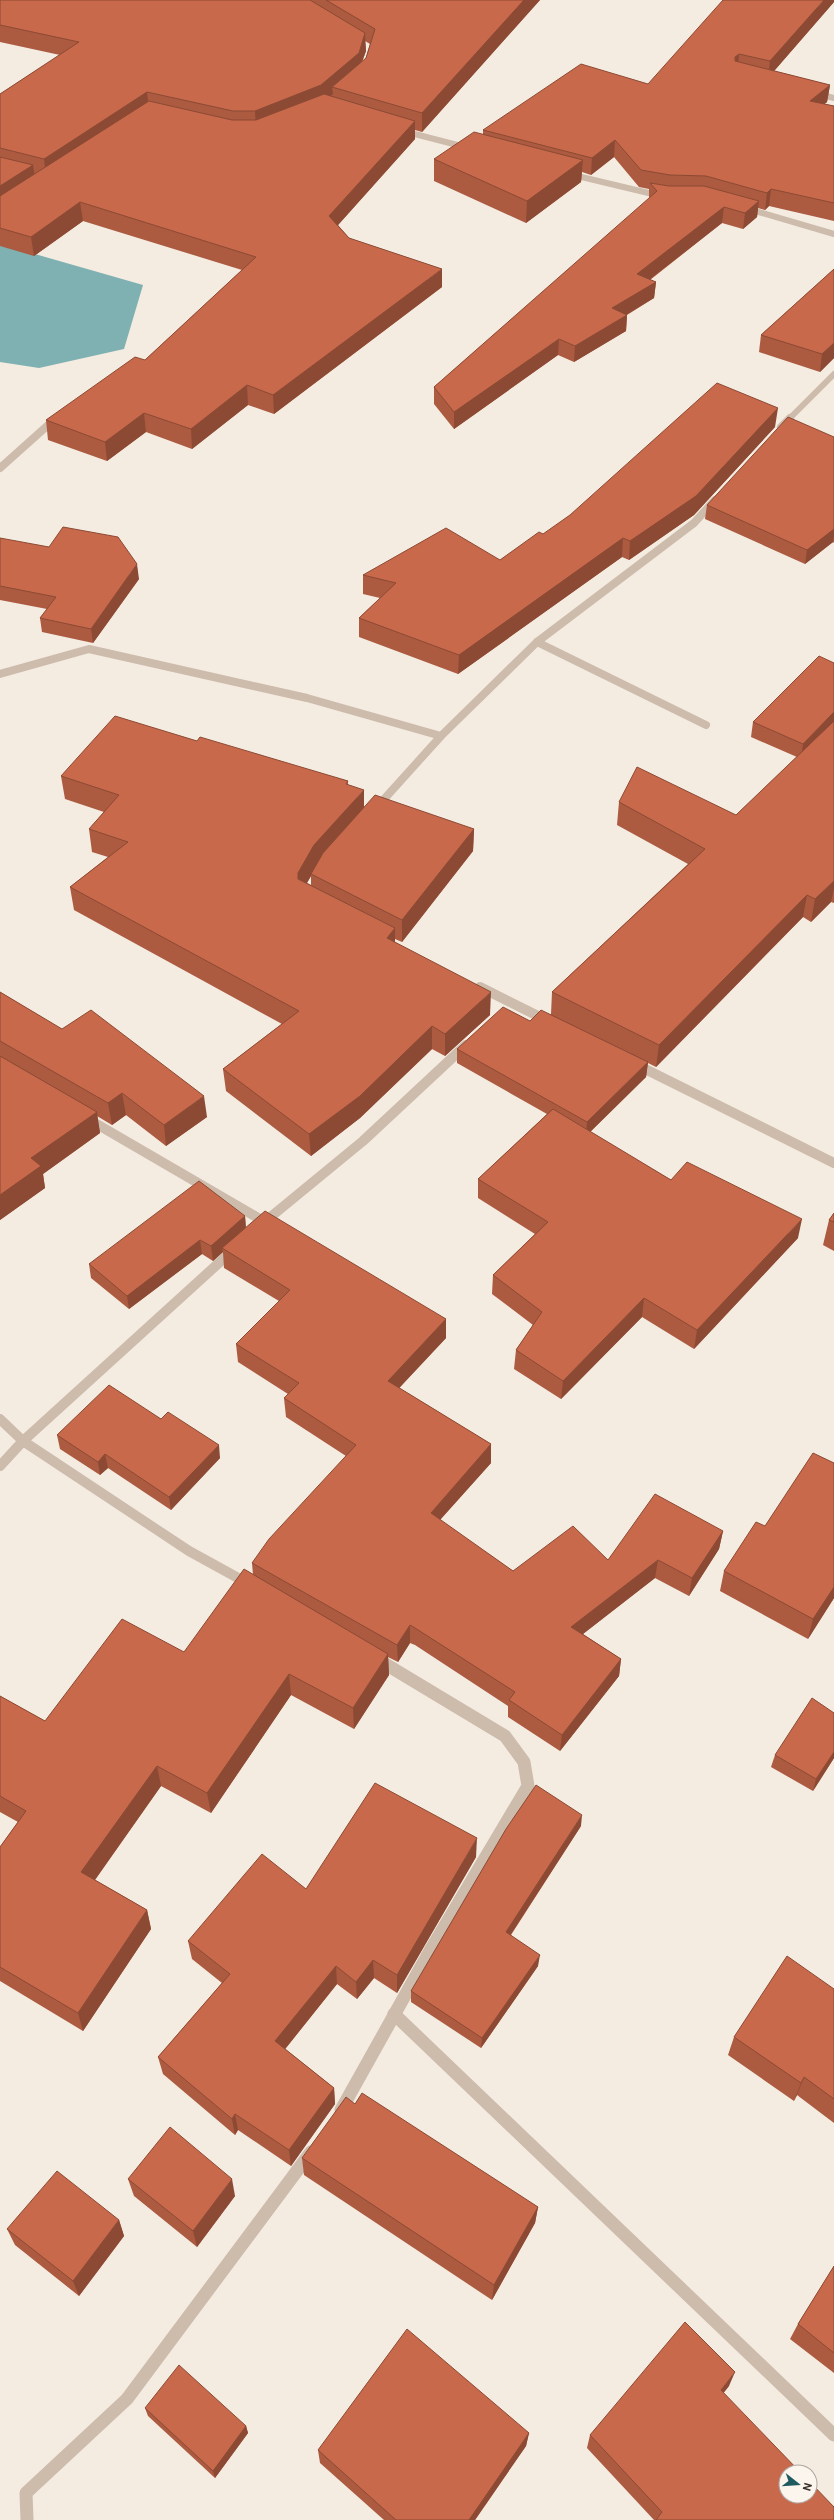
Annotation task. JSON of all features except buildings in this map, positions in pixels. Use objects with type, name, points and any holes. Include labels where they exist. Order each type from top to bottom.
[{"type":"street","points":[[804,91],[834,98]]},
{"type":"street","points":[[397,130],[480,150]]},
{"type":"street","points":[[562,172],[644,193],[668,197]]},
{"type":"street","points":[[741,207],[834,234]]},
{"type":"street","points":[[775,434],[834,374]]},
{"type":"street","points":[[0,468],[37,433],[61,414]]},
{"type":"street","points":[[372,813],[441,736],[537,642],[694,523],[721,493]]},
{"type":"street","points":[[537,642],[706,725]]},
{"type":"street","points":[[0,674],[89,649],[307,698],[441,736]]},
{"type":"street","points":[[470,982],[509,1005],[555,1024]]},
{"type":"street","points":[[253,1232],[363,1141],[472,1040]]},
{"type":"street","points":[[626,1060],[834,1163]]},
{"type":"street","points":[[82,1115],[265,1222]]},
{"type":"street","points":[[0,1466],[23,1441],[241,1243]]},
{"type":"street","points":[[0,1419],[23,1441],[189,1551],[259,1590]]},
{"type":"street","points":[[336,2119],[430,1949],[528,1786],[524,1762],[505,1736],[369,1654]]},
{"type":"street","points":[[394,2014],[834,2435]]},
{"type":"street","points":[[27,2520],[26,2493],[127,2399],[317,2144]]},
{"type":"water","points":[[0,244],[143,285],[124,349],[39,368],[0,362]]}]
